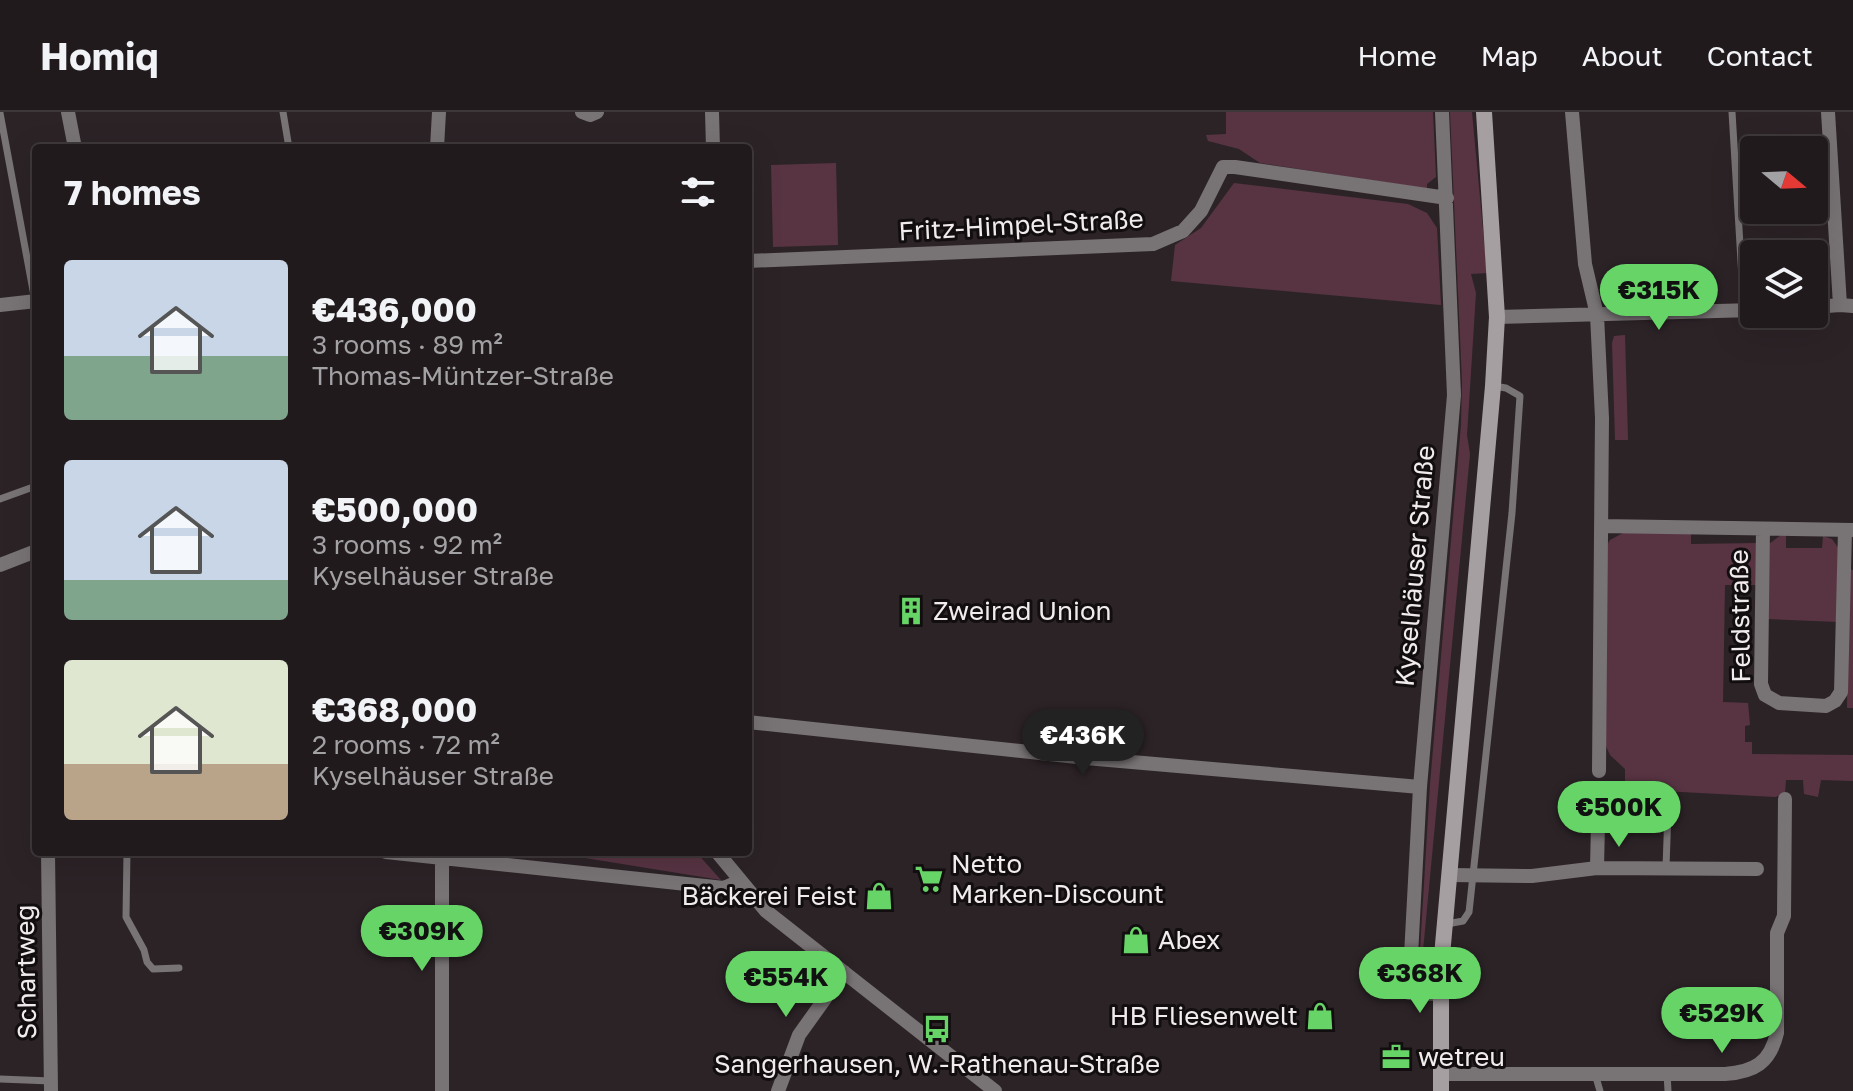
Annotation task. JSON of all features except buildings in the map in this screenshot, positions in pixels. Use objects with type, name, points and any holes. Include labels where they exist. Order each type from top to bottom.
[{"type":"main road","points":[[1441,1083],[1440,994],[1445,923],[1497,317],[1484,112]]},
{"type":"street","points":[[68,112],[74,144]]},
{"type":"street","points":[[437,144],[439,112]]},
{"type":"street","points":[[582,112],[590,115],[597,112]]},
{"type":"street","points":[[712,112],[713,144]]},
{"type":"street","name":"Kyselhäuser Straße","points":[[1440,994],[1409,993],[1420,787],[1454,395],[1442,112]]},
{"type":"street","points":[[1572,112],[1585,264],[1597,315],[1602,418],[1599,771]]},
{"type":"street","points":[[1828,112],[1847,305]]},
{"type":"street","name":"Fritz-Himpel-Straße","points":[[752,261],[1153,244],[1183,231],[1201,211],[1223,167],[1447,198]]},
{"type":"street","points":[[0,305],[32,301]]},
{"type":"street","points":[[1497,317],[1740,310]]},
{"type":"street","name":"Feldstraße","points":[[1601,526],[1849,530],[1841,692],[1835,701],[1826,706],[1779,703],[1765,695],[1761,684],[1763,529]]},
{"type":"street","points":[[0,565],[32,553]]},
{"type":"street","points":[[752,722],[1086,758],[1420,787]]},
{"type":"street","points":[[1441,1083],[1595,1074],[1748,1071],[1765,1061],[1775,1044],[1777,1033],[1777,933],[1784,916],[1785,799]]},
{"type":"street","points":[[1597,868],[1598,823]]},
{"type":"street","name":"Schartweg","points":[[48,856],[51,1086]]},
{"type":"street","points":[[423,856],[718,888],[733,886],[740,881]]},
{"type":"street","points":[[720,856],[766,911],[995,1091]]},
{"type":"street","points":[[442,858],[442,1091]]},
{"type":"street","points":[[1450,875],[1532,876],[1597,868],[1757,869]]},
{"type":"street","points":[[778,1091],[799,1035],[844,972]]},
{"type":"lane","points":[[283,112],[288,144]]},
{"type":"lane","points":[[1732,112],[1743,240]]},
{"type":"lane","points":[[0,113],[32,280]]},
{"type":"lane","points":[[1445,923],[1459,923],[1467,918],[1512,513],[1520,396],[1506,388],[1493,386]]},
{"type":"lane","points":[[0,499],[32,487]]},
{"type":"lane","points":[[1666,867],[1668,811]]},
{"type":"lane","points":[[127,856],[126,917],[153,969],[179,968]]},
{"type":"lane","points":[[1667,1073],[1668,1091]]},
{"type":"lane","points":[[1595,1074],[1600,1091]]},
{"type":"lane","points":[[0,1079],[51,1086]]},
{"type":"shaded area","points":[[1226,112],[1433,112],[1436,177],[1427,184],[1427,189],[1260,163],[1239,149],[1208,141],[1206,135],[1226,134]]},
{"type":"shaded area","points":[[1450,112],[1472,112],[1487,273],[1471,274],[1476,293],[1467,435],[1470,454],[1423,951],[1420,950],[1430,784],[1461,425],[1462,382]]},
{"type":"shaded area","points":[[836,163],[838,245],[773,247],[771,165]]},
{"type":"shaded area","points":[[1234,183],[1408,204],[1427,213],[1437,228],[1441,305],[1171,281],[1175,245],[1201,228]]},
{"type":"shaded area","points":[[1625,335],[1628,440],[1615,440],[1612,343],[1614,336]]},
{"type":"shaded area","points":[[1623,533],[1691,533],[1691,544],[1757,543],[1758,585],[1725,585],[1723,702],[1748,703],[1750,725],[1745,726],[1745,742],[1752,742],[1752,754],[1853,755],[1853,781],[1821,780],[1818,797],[1804,794],[1803,780],[1786,780],[1785,794],[1775,797],[1625,789],[1625,769],[1610,755],[1604,742],[1606,547],[1610,540]]},
{"type":"shaded area","points":[[1786,535],[1786,548],[1822,548],[1823,536],[1832,539],[1839,549],[1838,622],[1767,619],[1769,544]]},
{"type":"shaded area","points":[[1849,569],[1853,570],[1853,708],[1847,708]]},
{"type":"shaded area","points":[[573,856],[700,856],[721,880]]},
{"type":"place","name":"Zweirad Union","points":[[911,611]]},
{"type":"place","name":"Netto Marken-Discount","points":[[929,879]]},
{"type":"place","name":"Bäckerei Feist","points":[[879,896]]},
{"type":"place","name":"Abex","points":[[1136,940]]},
{"type":"place","name":"HB Fliesenwelt","points":[[1320,1016]]},
{"type":"place","name":"Sangerhausen, W.-Rathenau-Straße","points":[[937,1029]]},
{"type":"place","name":"wetreu","points":[[1396,1057]]}]
